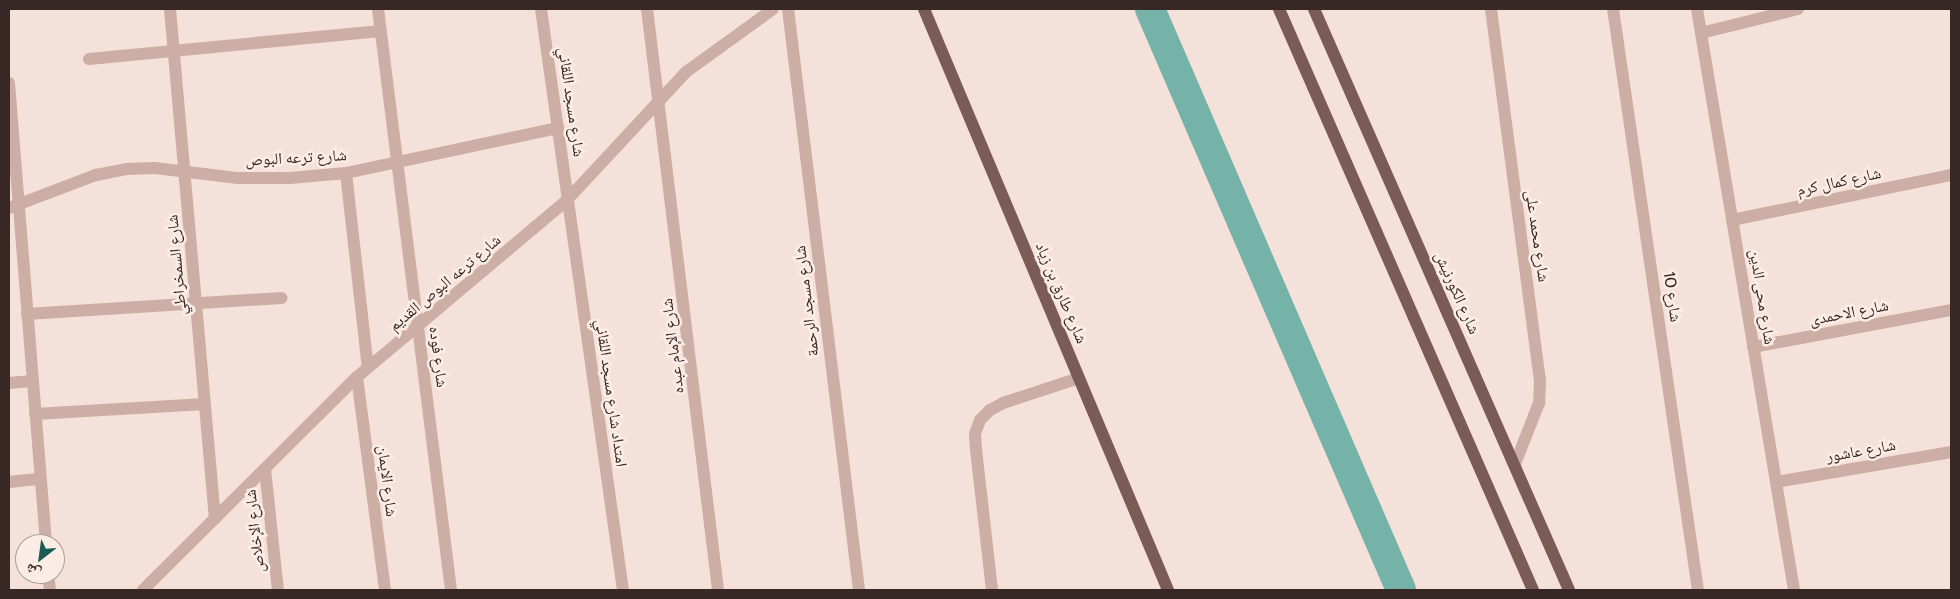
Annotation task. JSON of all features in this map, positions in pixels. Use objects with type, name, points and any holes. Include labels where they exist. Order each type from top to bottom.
[{"type":"main road","name":"شارع طارق بن زياد","points":[[924,9],[1168,590]]},
{"type":"main road","points":[[1279,9],[1533,590]]},
{"type":"main road","name":"شارع الكورنيش","points":[[1314,9],[1569,590]]},
{"type":"street","name":"شارع السمخراطي","points":[[170,9],[215,519]]},
{"type":"street","name":"شارع فوده","points":[[378,9],[451,590]]},
{"type":"street","name":"شارع مسجد اللقاني","points":[[541,9],[567,200]]},
{"type":"street","name":"شارع الإمام عبده","points":[[647,9],[660,98],[718,590]]},
{"type":"street","name":"شارع ترعه البوص القديم","points":[[143,590],[156,584],[215,519],[357,377],[418,328],[567,200],[660,98],[717,47],[774,9]]},
{"type":"street","name":"شارع مسجد الرحمة","points":[[788,9],[859,590]]},
{"type":"street","name":"شارع محمد على","points":[[1491,9],[1540,380],[1539,403],[1515,464]]},
{"type":"street","name":"شارع 10","points":[[1613,9],[1698,590]]},
{"type":"street","name":"شارع محى الدين","points":[[1697,9],[1794,590]]},
{"type":"street","points":[[1701,33],[1798,9]]},
{"type":"street","points":[[89,59],[381,31]]},
{"type":"street","points":[[9,83],[13,207],[26,314],[45,534]]},
{"type":"street","name":"شارع ترعه البوص","points":[[13,207],[106,173],[155,168],[272,178],[346,173],[558,128]]},
{"type":"street","points":[[346,173],[368,368]]},
{"type":"street","name":"شارع كمال كرم","points":[[1732,220],[1951,175]]},
{"type":"street","name":"امتداد شارع مسجد اللقاني","points":[[567,200],[623,590]]},
{"type":"street","points":[[26,314],[281,298]]},
{"type":"street","name":"شارع الاحمدى","points":[[1754,347],[1951,310]]},
{"type":"street","name":"شارع الايمان","points":[[357,377],[385,590]]},
{"type":"street","points":[[992,590],[976,449],[975,434],[980,420],[990,410],[1003,403],[1079,378]]},
{"type":"street","points":[[9,383],[32,381]]},
{"type":"street","points":[[35,414],[205,404]]},
{"type":"street","name":"شارع عاشور","points":[[1776,482],[1951,452]]},
{"type":"street","name":"شارع الإخلاص","points":[[265,469],[278,590]]},
{"type":"street","points":[[9,482],[40,479]]},
{"type":"waterway","points":[[1150,9],[1401,590]]}]
